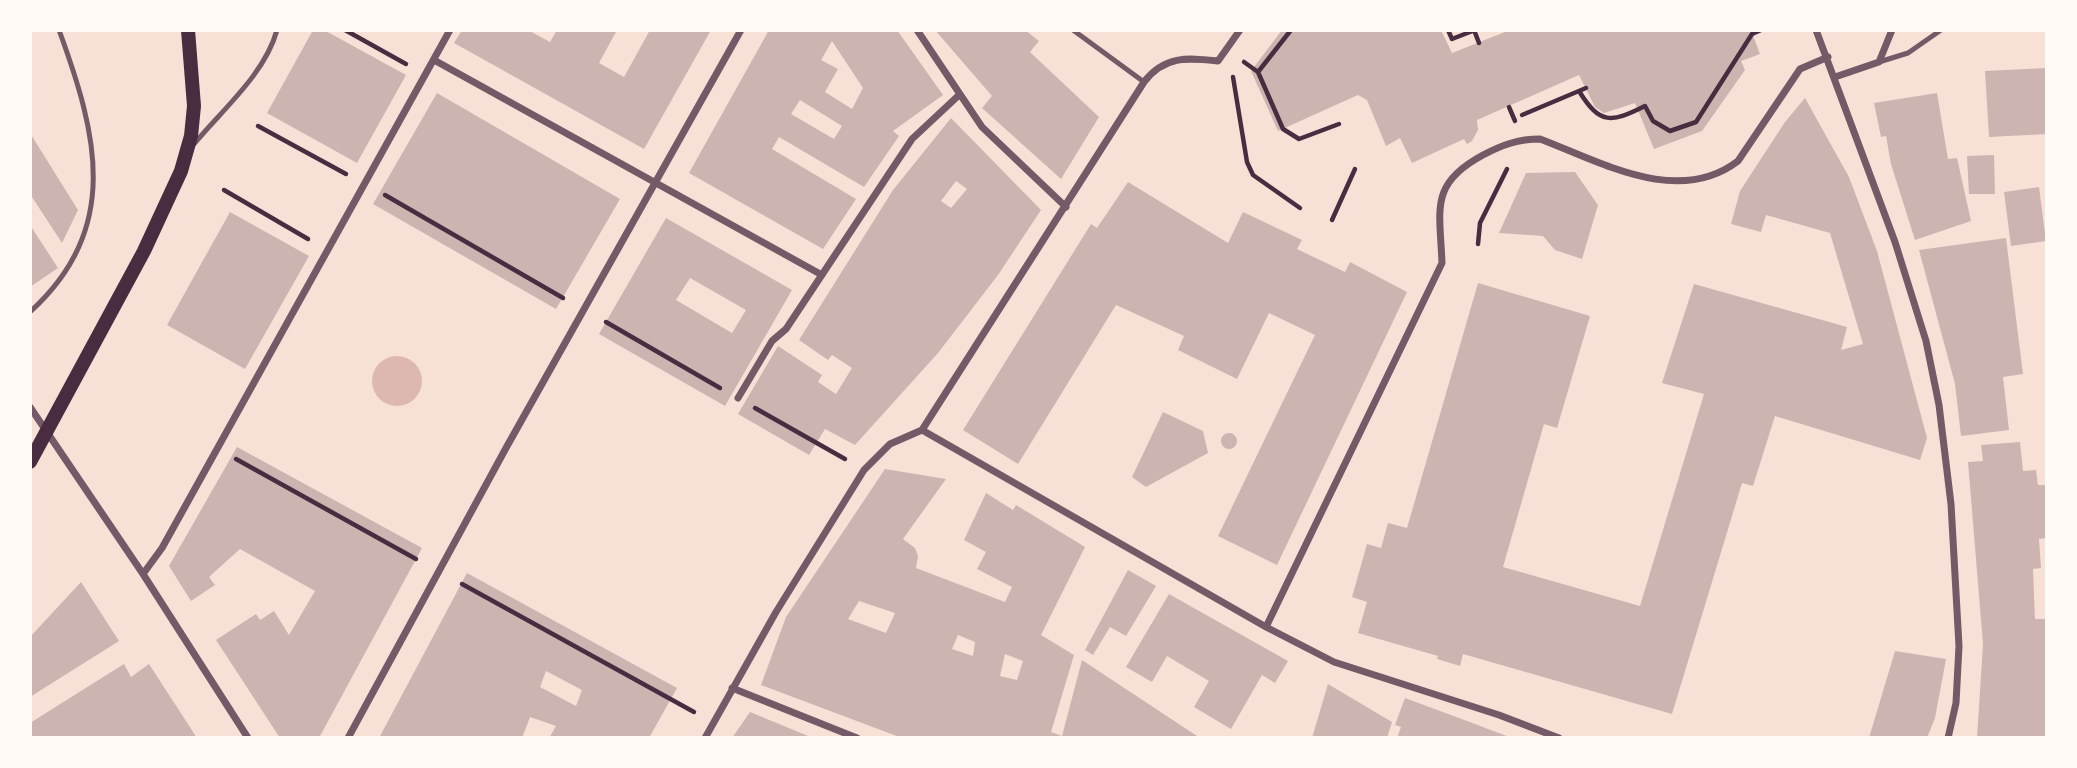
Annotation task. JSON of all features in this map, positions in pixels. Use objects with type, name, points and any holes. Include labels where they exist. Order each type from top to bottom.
[{"type":"main road","points":[[30,462],[144,251],[175,187],[187,152],[193,121],[194,83],[188,30]]},
{"type":"street","points":[[143,574],[162,548],[450,30]]},
{"type":"street","points":[[348,738],[741,30]]},
{"type":"street","points":[[916,30],[958,96],[982,127],[1066,207]]},
{"type":"street","points":[[705,738],[732,688],[864,470],[890,444],[922,430],[1144,82],[1164,62],[1181,58],[1219,61],[1240,30]]},
{"type":"street","points":[[1816,30],[1895,242],[1926,341],[1939,405],[1951,505],[1959,646],[1956,704],[1948,738]]},
{"type":"street","points":[[1835,77],[1879,62],[1892,30]]},
{"type":"street","points":[[1266,627],[1442,263],[1440,208],[1450,178],[1462,167],[1503,144],[1522,139],[1540,139],[1630,173],[1669,181],[1686,181],[1724,171],[1738,161],[1800,69],[1828,57]]},
{"type":"street","points":[[434,60],[822,275]]},
{"type":"street","points":[[738,398],[772,341],[786,329],[912,139],[958,96]]},
{"type":"street","points":[[30,407],[143,574],[248,738]]},
{"type":"street","points":[[922,430],[1266,627],[1334,662],[1499,715],[1559,738]]},
{"type":"street","points":[[732,688],[857,738]]},
{"type":"lane","points":[[30,312],[57,283],[72,258],[88,225],[94,200],[94,176],[87,122],[59,30]]},
{"type":"lane","points":[[187,152],[255,72],[270,50],[277,30]]},
{"type":"lane","points":[[1073,30],[1144,82]]},
{"type":"lane","points":[[1879,62],[1908,53],[1941,30]]},
{"type":"path","points":[[345,30],[425,75]]},
{"type":"path","points":[[1291,30],[1256,70],[1283,129],[1299,139],[1339,124]]},
{"type":"path","points":[[1448,30],[1452,39],[1474,30],[1479,43]]},
{"type":"path","points":[[1579,91],[1592,112],[1604,118],[1618,118],[1645,106],[1653,121],[1671,131],[1696,122],[1752,34],[1761,30]]},
{"type":"path","points":[[1226,49],[1247,162],[1253,175],[1300,208]]},
{"type":"path","points":[[1514,118],[1586,88]]},
{"type":"path","points":[[258,126],[563,298]]},
{"type":"path","points":[[1478,244],[1480,223],[1510,164]]},
{"type":"path","points":[[1332,220],[1355,169]]},
{"type":"path","points":[[224,190],[329,251]]},
{"type":"path","points":[[606,322],[864,470]]},
{"type":"path","points":[[232,457],[416,559]]},
{"type":"path","points":[[462,584],[670,700]]},
{"type":"shaded area","points":[[397,356],[415,363],[422,381],[415,399],[397,406],[379,399],[372,381],[379,363]]},
{"type":"building","points":[[313,30],[324,30],[406,75],[357,163],[267,113]]},
{"type":"building","points":[[462,30],[528,30],[550,42],[557,30],[617,30],[599,63],[624,77],[650,30],[711,30],[644,149],[454,43]]},
{"type":"building","points":[[769,30],[897,30],[943,95],[893,131],[899,136],[864,187],[779,137],[772,149],[856,199],[823,249],[689,173]],"holes":[[[832,41],[863,88],[852,109],[825,92],[838,69],[821,60]],[[800,100],[842,126],[834,139],[791,114]]]},
{"type":"building","points":[[935,30],[1025,30],[1039,41],[1030,52],[1099,117],[1061,179],[982,108],[992,96]]},
{"type":"building","points":[[1282,30],[1441,30],[1452,53],[1510,30],[1751,30],[1760,54],[1741,61],[1745,70],[1702,131],[1654,149],[1635,103],[1604,113],[1595,107],[1579,75],[1477,120],[1478,130],[1467,144],[1464,139],[1412,163],[1400,138],[1386,146],[1367,100],[1358,95],[1278,131],[1251,71]]},
{"type":"building","points":[[2047,68],[2047,134],[1989,137],[1985,71]]},
{"type":"building","points":[[437,93],[620,199],[556,309],[373,204]]},
{"type":"building","points":[[1937,93],[1948,159],[1957,158],[1971,221],[1915,240],[1891,164],[1886,136],[1881,137],[1874,103]]},
{"type":"building","points":[[1805,98],[1849,177],[1877,251],[1927,438],[1920,460],[1775,416],[1753,486],[1742,483],[1672,714],[1463,654],[1460,666],[1437,659],[1438,656],[1358,633],[1367,602],[1352,597],[1367,544],[1381,548],[1388,523],[1407,528],[1478,283],[1590,316],[1557,428],[1544,424],[1503,567],[1640,606],[1704,394],[1662,383],[1694,284],[1847,327],[1841,350],[1863,344],[1830,233],[1766,215],[1761,232],[1731,224],[1740,191],[1785,122]]},
{"type":"building","points":[[951,118],[1041,210],[998,275],[938,353],[855,445],[825,429],[809,455],[738,414],[778,346],[822,375],[818,382],[836,394],[852,368],[832,355],[828,360],[799,340],[893,190]],"holes":[[[956,181],[967,189],[951,208],[941,201]]]},
{"type":"building","points":[[30,133],[78,210],[62,243],[32,197],[30,199]]},
{"type":"building","points":[[1994,155],[1995,194],[1969,194],[1967,156]]},
{"type":"building","points":[[1575,172],[1598,205],[1582,259],[1555,250],[1543,236],[1499,233],[1526,173]]},
{"type":"building","points":[[1128,182],[1228,243],[1243,212],[1302,240],[1297,249],[1345,272],[1350,262],[1407,292],[1277,565],[1218,536],[1315,335],[1269,313],[1237,379],[1178,350],[1184,336],[1116,305],[1018,464],[963,430],[1091,224],[1097,228]]},
{"type":"building","points":[[2039,187],[2046,241],[2011,246],[2004,192]]},
{"type":"building","points":[[230,212],[309,256],[245,369],[167,325]]},
{"type":"building","points":[[666,218],[792,290],[725,406],[599,334]],"holes":[[[690,278],[746,310],[732,333],[676,300]]]},
{"type":"building","points":[[30,225],[58,268],[30,287]]},
{"type":"building","points":[[2006,238],[2023,374],[2003,377],[2009,430],[1961,436],[1955,384],[1919,250]]},
{"type":"building","points":[[1163,412],[1203,431],[1208,453],[1146,487],[1132,477]]},
{"type":"building","points":[[1229,433],[1237,441],[1229,449],[1221,441]]},
{"type":"building","points":[[2020,442],[2023,471],[2036,470],[2038,485],[2047,485],[2047,538],[2039,539],[2041,568],[2033,569],[2035,619],[2047,619],[2047,738],[1977,738],[1983,644],[1968,462],[1983,461],[1981,445]]},
{"type":"building","points":[[237,447],[422,548],[319,738],[280,738],[216,640],[256,614],[260,620],[274,611],[289,635],[315,591],[240,549],[209,577],[215,585],[191,601],[169,566]]},
{"type":"building","points":[[885,469],[946,479],[903,539],[915,548],[918,556],[916,568],[1005,602],[1012,587],[977,569],[986,552],[964,540],[986,493],[1013,510],[1016,505],[1085,547],[1041,635],[1074,655],[1051,732],[1062,736],[1082,660],[1200,738],[902,738],[761,685],[786,617]],"holes":[[[859,601],[895,613],[886,633],[848,619]],[[958,635],[975,642],[973,656],[952,649]],[[1005,654],[1023,661],[1017,680],[1000,676]]]},
{"type":"building","points":[[1128,570],[1156,586],[1126,636],[1110,627],[1093,655],[1085,650]]},
{"type":"building","points":[[467,573],[677,688],[649,738],[549,738],[556,726],[530,717],[522,738],[379,738]],"holes":[[[546,671],[582,690],[576,706],[540,687]]]},
{"type":"building","points":[[81,582],[119,641],[30,697],[30,637]]},
{"type":"building","points":[[1169,594],[1288,661],[1275,683],[1262,675],[1231,729],[1194,707],[1209,681],[1167,656],[1152,682],[1126,667]]},
{"type":"building","points":[[1895,651],[1946,659],[1935,718],[1927,738],[1869,738]]},
{"type":"building","points":[[124,664],[131,677],[149,664],[197,738],[30,738],[30,723]]},
{"type":"building","points":[[1328,684],[1392,722],[1387,738],[1312,738]]},
{"type":"building","points":[[1405,698],[1512,738],[1397,738],[1401,727],[1395,725]]},
{"type":"building","points":[[750,712],[813,738],[732,738]]}]
